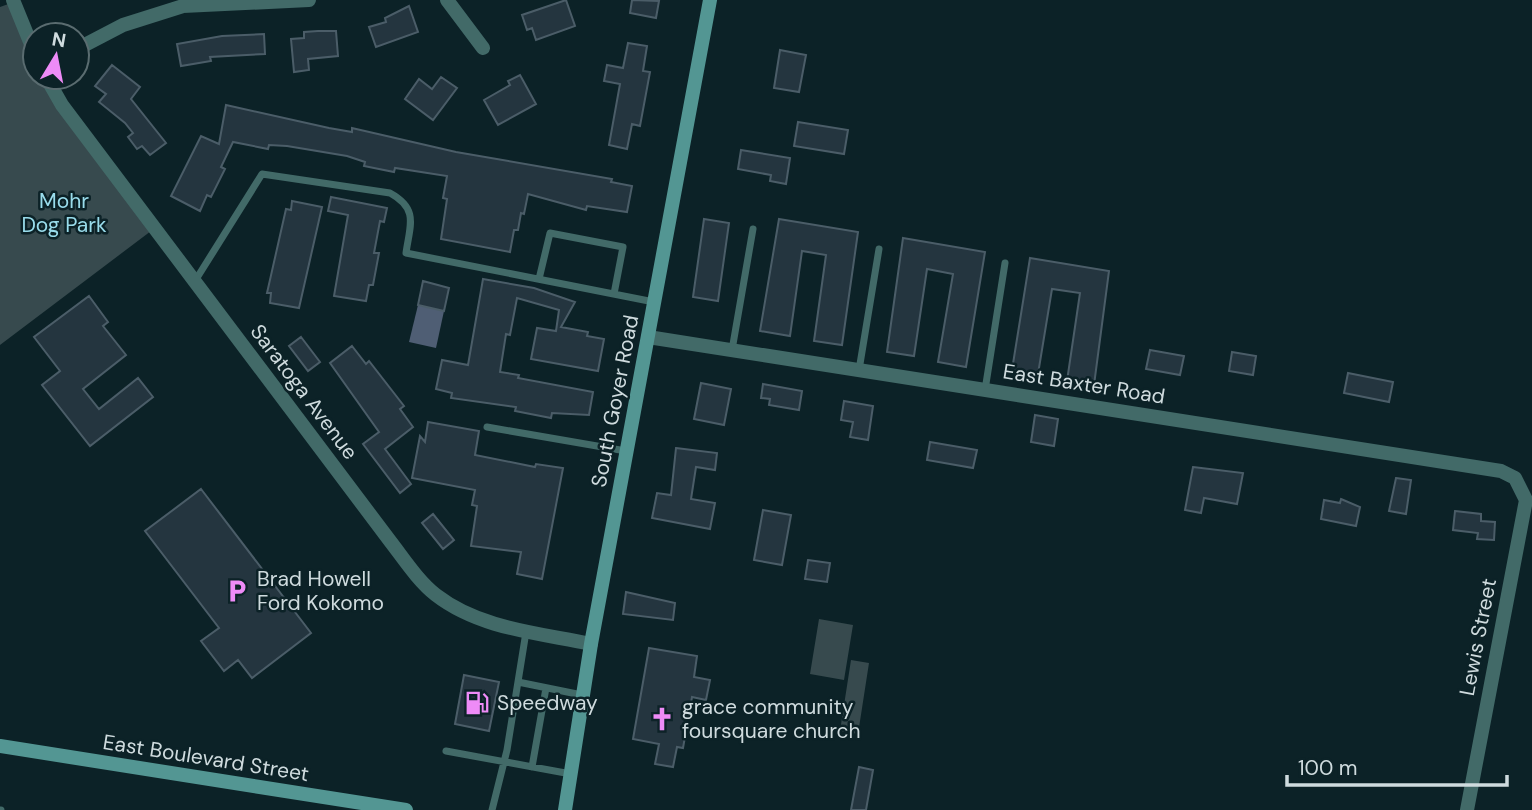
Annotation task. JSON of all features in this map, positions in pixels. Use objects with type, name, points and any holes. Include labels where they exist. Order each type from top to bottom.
[{"type":"street","points":[[13,0],[22,21]]},
{"type":"street","points":[[91,42],[123,25],[182,3],[309,0]]},
{"type":"street","points":[[447,0],[483,48]]},
{"type":"street","name":"South Goyer Road","points":[[565,810],[591,644],[710,0]]},
{"type":"street","name":"Saratoga Avenue","points":[[54,91],[390,541],[433,593],[463,614],[591,644]]},
{"type":"street","name":"East Baxter Road","points":[[648,337],[1488,469],[1513,477]]},
{"type":"street","name":"Lewis Street","points":[[1467,810],[1526,500],[1513,477]]},
{"type":"street","name":"East Boulevard Street","points":[[0,746],[407,810]]},
{"type":"lane","points":[[195,281],[262,174],[390,193],[405,201],[412,217],[406,253],[654,302]]},
{"type":"lane","points":[[732,350],[753,229]]},
{"type":"lane","points":[[539,279],[550,233],[611,244],[624,247],[614,294]]},
{"type":"lane","points":[[859,370],[879,249]]},
{"type":"lane","points":[[985,390],[1005,263]]},
{"type":"lane","points":[[487,427],[627,452]]},
{"type":"lane","points":[[492,810],[504,762],[526,630]]},
{"type":"lane","points":[[518,682],[583,695]]},
{"type":"lane","points":[[532,767],[546,688]]},
{"type":"lane","points":[[446,751],[571,774]]},
{"type":"green space","name":"Mohr Dog Park","points":[[14,2],[22,21],[21,91],[56,91],[155,228],[0,345],[0,7]]},
{"type":"green space","points":[[819,619],[853,625],[844,680],[810,674]]},
{"type":"green space","points":[[851,660],[869,663],[858,734],[840,731]]},
{"type":"water","points":[[418,305],[444,311],[436,348],[409,342]]},
{"type":"building","points":[[566,0],[575,26],[536,40],[532,28],[527,30],[522,15]]},
{"type":"building","points":[[632,0],[659,1],[656,18],[630,13]]},
{"type":"building","points":[[409,6],[418,32],[376,47],[369,27],[386,22],[385,18]]},
{"type":"building","points":[[336,31],[338,56],[308,59],[309,70],[294,72],[291,39],[304,38],[304,32]]},
{"type":"building","points":[[264,34],[265,54],[210,57],[211,61],[181,66],[177,44],[222,36]]},
{"type":"building","points":[[628,43],[647,46],[643,71],[650,72],[640,126],[632,124],[627,149],[609,145],[620,84],[604,81],[607,65],[623,68]]},
{"type":"building","points":[[780,50],[806,55],[799,92],[774,88]]},
{"type":"building","points":[[112,65],[140,87],[131,99],[166,143],[150,155],[142,146],[137,149],[128,137],[133,133],[125,123],[99,102],[106,94],[95,86]]},
{"type":"building","points":[[520,75],[536,104],[498,125],[484,100],[510,85],[508,81]]},
{"type":"building","points":[[441,77],[457,88],[433,120],[405,99],[419,79],[432,89]]},
{"type":"building","points":[[226,105],[329,128],[352,132],[352,128],[456,152],[612,179],[611,182],[632,186],[627,212],[587,206],[586,210],[528,194],[518,230],[514,230],[510,252],[441,239],[447,199],[443,198],[447,176],[395,168],[394,172],[364,166],[365,162],[347,156],[287,146],[269,145],[268,149],[233,142],[221,167],[225,169],[211,197],[207,195],[200,211],[171,196],[201,136],[219,144]]},
{"type":"building","points":[[798,122],[848,130],[844,154],[794,146]]},
{"type":"building","points":[[741,150],[790,158],[786,184],[770,181],[771,175],[738,169]]},
{"type":"building","points":[[331,197],[387,208],[384,222],[380,221],[374,253],[379,253],[373,285],[369,285],[366,301],[334,296],[348,215],[328,211]]},
{"type":"building","points":[[292,201],[322,207],[299,308],[270,303],[271,293],[267,293],[286,209],[291,210]]},
{"type":"building","points":[[704,219],[729,223],[718,301],[693,297]]},
{"type":"building","points":[[779,219],[858,232],[842,345],[814,341],[826,255],[802,251],[790,336],[760,331]]},
{"type":"building","points":[[903,238],[985,252],[966,367],[938,362],[953,274],[927,269],[914,356],[887,352]]},
{"type":"building","points":[[1030,258],[1109,271],[1094,385],[1067,381],[1080,293],[1052,289],[1038,374],[1012,370]]},
{"type":"building","points":[[483,279],[534,288],[575,302],[561,327],[588,332],[587,336],[604,339],[598,371],[531,359],[537,328],[556,331],[559,310],[517,298],[510,335],[506,334],[500,372],[593,392],[589,415],[552,413],[551,418],[515,411],[516,407],[451,398],[452,393],[436,389],[442,360],[468,365]]},
{"type":"building","points":[[423,281],[449,288],[444,311],[418,305]]},
{"type":"building","points":[[89,296],[108,322],[103,326],[126,355],[83,389],[99,409],[138,378],[153,397],[90,446],[42,385],[60,371],[34,337]]},
{"type":"building","points":[[301,337],[320,362],[308,371],[289,346]]},
{"type":"building","points":[[352,346],[366,364],[369,361],[404,406],[400,409],[413,427],[385,449],[411,484],[400,493],[363,444],[379,432],[330,363]]},
{"type":"building","points":[[1150,350],[1184,356],[1180,375],[1146,369]]},
{"type":"building","points":[[1232,352],[1256,356],[1253,375],[1229,371]]},
{"type":"building","points":[[1348,373],[1393,382],[1389,402],[1344,393]]},
{"type":"building","points":[[701,383],[731,389],[724,425],[694,419]]},
{"type":"building","points":[[763,384],[802,391],[799,410],[769,405],[770,399],[761,398]]},
{"type":"building","points":[[844,401],[873,406],[868,440],[850,437],[853,422],[841,420]]},
{"type":"building","points":[[1035,415],[1058,419],[1054,446],[1031,442]]},
{"type":"building","points":[[428,422],[479,431],[475,455],[535,467],[536,464],[563,468],[542,579],[517,574],[521,552],[471,546],[477,506],[472,505],[475,490],[412,478],[420,436],[425,442]]},
{"type":"building","points":[[930,442],[977,450],[973,468],[927,460]]},
{"type":"building","points":[[676,448],[717,453],[715,470],[696,467],[691,499],[715,503],[710,529],[652,518],[657,493],[671,495]]},
{"type":"building","points":[[1193,467],[1243,473],[1237,504],[1204,498],[1201,513],[1185,510]]},
{"type":"building","points":[[1396,478],[1411,480],[1406,514],[1389,511]]},
{"type":"building","points":[[201,489],[311,633],[252,678],[238,660],[224,671],[201,641],[219,628],[145,531]]},
{"type":"building","points":[[1341,499],[1360,507],[1356,526],[1321,519],[1324,500],[1340,503]]},
{"type":"building","points":[[763,510],[791,515],[782,565],[754,560]]},
{"type":"building","points":[[1455,511],[1481,514],[1481,521],[1495,522],[1494,540],[1477,539],[1478,533],[1453,530]]},
{"type":"building","points":[[433,514],[454,540],[443,549],[422,523]]},
{"type":"building","points":[[808,560],[830,563],[827,582],[805,579]]},
{"type":"building","points":[[626,592],[675,603],[673,620],[623,614]]},
{"type":"building","name":"grace community foursquare church","points":[[649,648],[697,656],[694,677],[710,680],[706,700],[692,697],[683,748],[677,747],[673,767],[655,764],[659,744],[633,739]]},
{"type":"building","name":"Speedway","points":[[464,675],[499,682],[489,731],[455,724]]},
{"type":"building","points":[[859,767],[873,770],[866,810],[851,810]]},
{"type":"place","name":"Brad Howell Ford Kokomo","points":[[237,591]]},
{"type":"place","name":"Speedway","points":[[477,703]]},
{"type":"place","name":"grace community foursquare church","points":[[662,719]]}]
